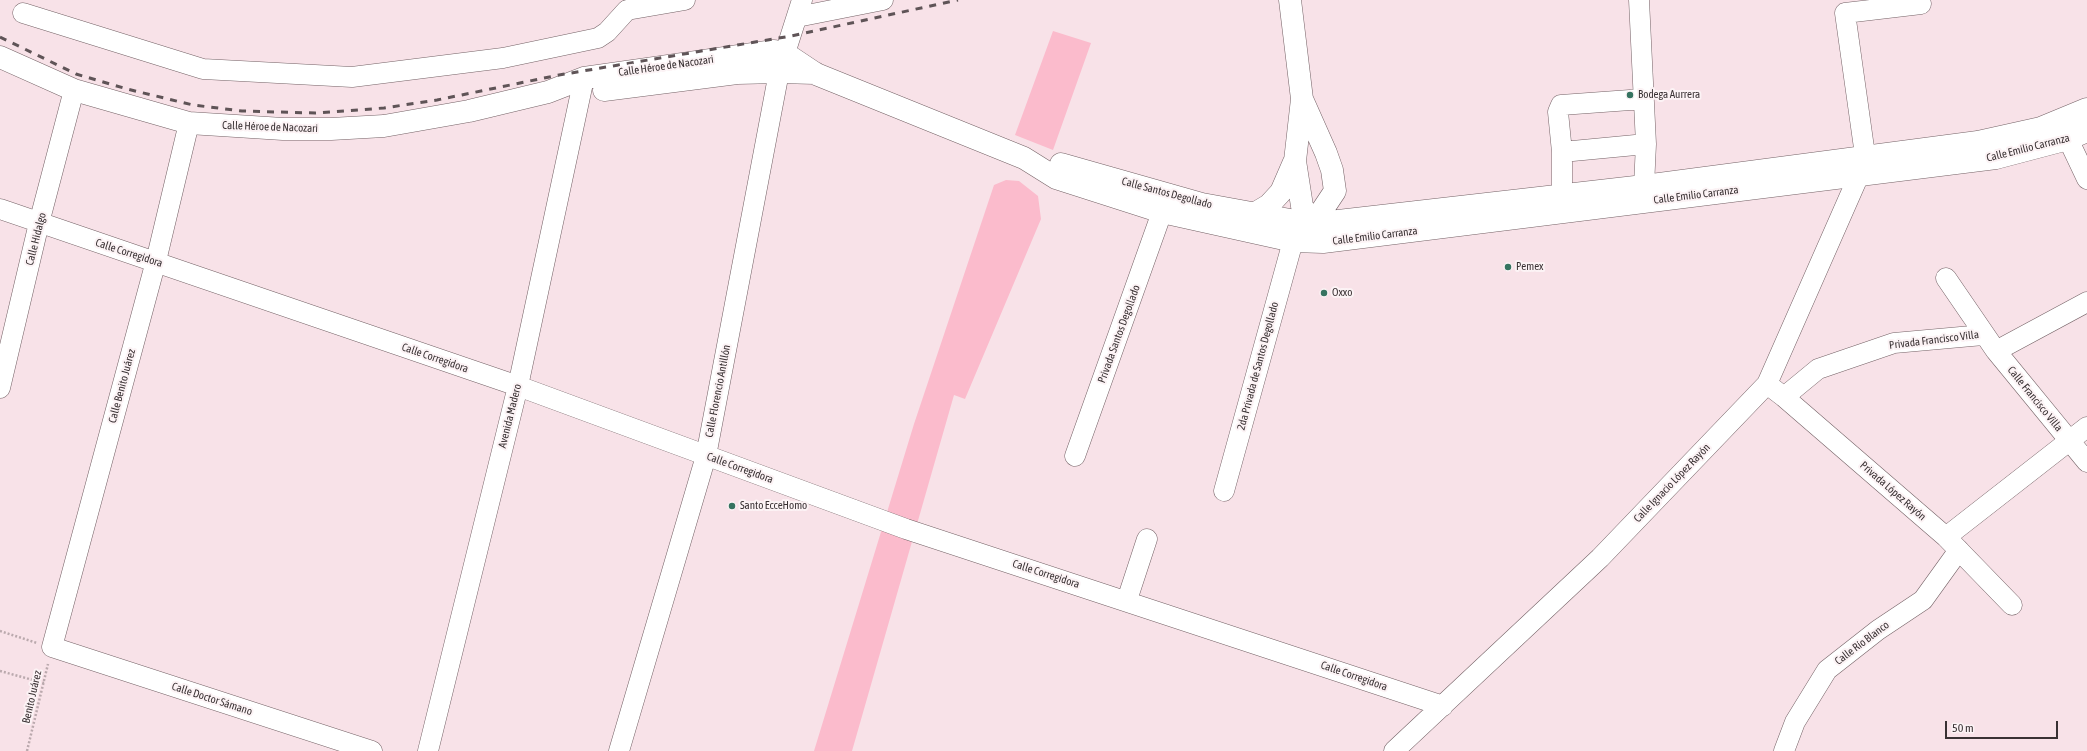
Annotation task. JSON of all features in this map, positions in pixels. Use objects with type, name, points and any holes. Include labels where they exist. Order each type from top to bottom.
[{"type":"main road","points":[[1290,0],[1302,99],[1295,161],[1300,200],[1302,235]]},
{"type":"main road","name":"Calle Héroe de Nacozari","points":[[0,57],[74,90],[189,123],[304,129],[384,126],[469,111],[548,92],[583,86],[737,72],[783,63]]},
{"type":"main road","name":"Calle Santos Degollado","points":[[783,63],[816,74],[1024,158],[1056,178],[1162,212],[1302,235]]},
{"type":"main road","points":[[1302,99],[1326,153],[1332,170],[1335,191],[1349,211],[1363,218]]},
{"type":"main road","name":"Calle Emilio Carranza","points":[[1302,235],[1363,218],[1562,195],[1862,165],[1996,158],[2072,130],[2087,109]]},
{"type":"main road","name":"Calle Santos Degollado","points":[[1024,158],[1060,164],[1202,204],[1254,214],[1302,235]]},
{"type":"main road","points":[[1254,214],[1269,205],[1281,192],[1295,161]]},
{"type":"main road","name":"Calle Emilio Carranza","points":[[1302,235],[1324,242],[1862,165]]},
{"type":"main road","points":[[1302,235],[1335,191]]},
{"type":"street","points":[[23,13],[204,68],[352,76],[503,58],[598,38],[607,32],[623,5],[685,0]]},
{"type":"street","points":[[799,9],[883,0]]},
{"type":"street","points":[[1639,0],[1646,144],[1644,186]]},
{"type":"street","points":[[1862,165],[1845,13],[1921,4],[1920,0]]},
{"type":"street","name":"Calle Florencio Antillón","points":[[619,751],[706,456],[783,63],[799,9]]},
{"type":"street","name":"Avenida Madero","points":[[428,751],[518,386],[583,86]]},
{"type":"street","name":"Calle Hidalgo","points":[[0,388],[39,223],[74,90]]},
{"type":"street","points":[[1562,195],[1562,152],[1558,112],[1561,105],[1644,99]]},
{"type":"street","name":"Calle Benito Juárez","points":[[52,647],[156,261],[189,123]]},
{"type":"street","points":[[2072,130],[2087,179]]},
{"type":"street","points":[[1562,152],[1646,144]]},
{"type":"street","name":"Calle Ignacio López Rayón","points":[[1394,751],[1600,558],[1766,384],[1862,165]]},
{"type":"street","name":"Calle Corregidora","points":[[0,209],[156,261],[518,386],[906,528],[1443,706]]},
{"type":"street","name":"Privada Santos Degollado","points":[[1075,456],[1162,212]]},
{"type":"street","name":"2da Privada de Santos Degollado","points":[[1224,491],[1302,235]]},
{"type":"street","name":"Privada Francisco Villa","points":[[1784,397],[1818,369],[1894,343],[1983,335],[1946,278]]},
{"type":"street","points":[[1996,351],[2087,302]]},
{"type":"street","name":"Calle Francisco Villa","points":[[1983,335],[2087,462]]},
{"type":"street","name":"Privada López Rayón","points":[[1766,384],[1784,397],[1953,543],[2012,605]]},
{"type":"street","name":"Calle Río Blanco","points":[[1784,751],[1795,722],[1827,670],[1878,630],[1923,600],[1953,543],[2068,440],[2087,427]]},
{"type":"street","points":[[1127,600],[1147,539]]},
{"type":"street","name":"Calle Doctor Sámano","points":[[52,647],[372,751]]},
{"type":"path","points":[[0,631],[52,647]]},
{"type":"path","name":"Benito Juárez","points":[[27,751],[52,647]]},
{"type":"path","points":[[0,671],[44,683]]},
{"type":"shaded area","points":[[1053,31],[1091,43],[1053,150],[1015,135]]},
{"type":"shaded area","points":[[1006,180],[1019,181],[1038,196],[1041,219],[965,399],[954,395],[852,751],[814,751],[914,424],[994,185]]},
{"type":"railway","points":[[0,37],[76,74],[127,89],[193,105],[242,111],[315,113],[384,108],[437,100],[559,75],[791,36],[958,0]]},
{"type":"place","name":"Bodega Aurrera","points":[[1630,95]]},
{"type":"place","name":"Pemex","points":[[1508,267]]},
{"type":"place","name":"Oxxo","points":[[1324,293]]},
{"type":"place","name":"Santo EcceHomo","points":[[732,506]]}]
